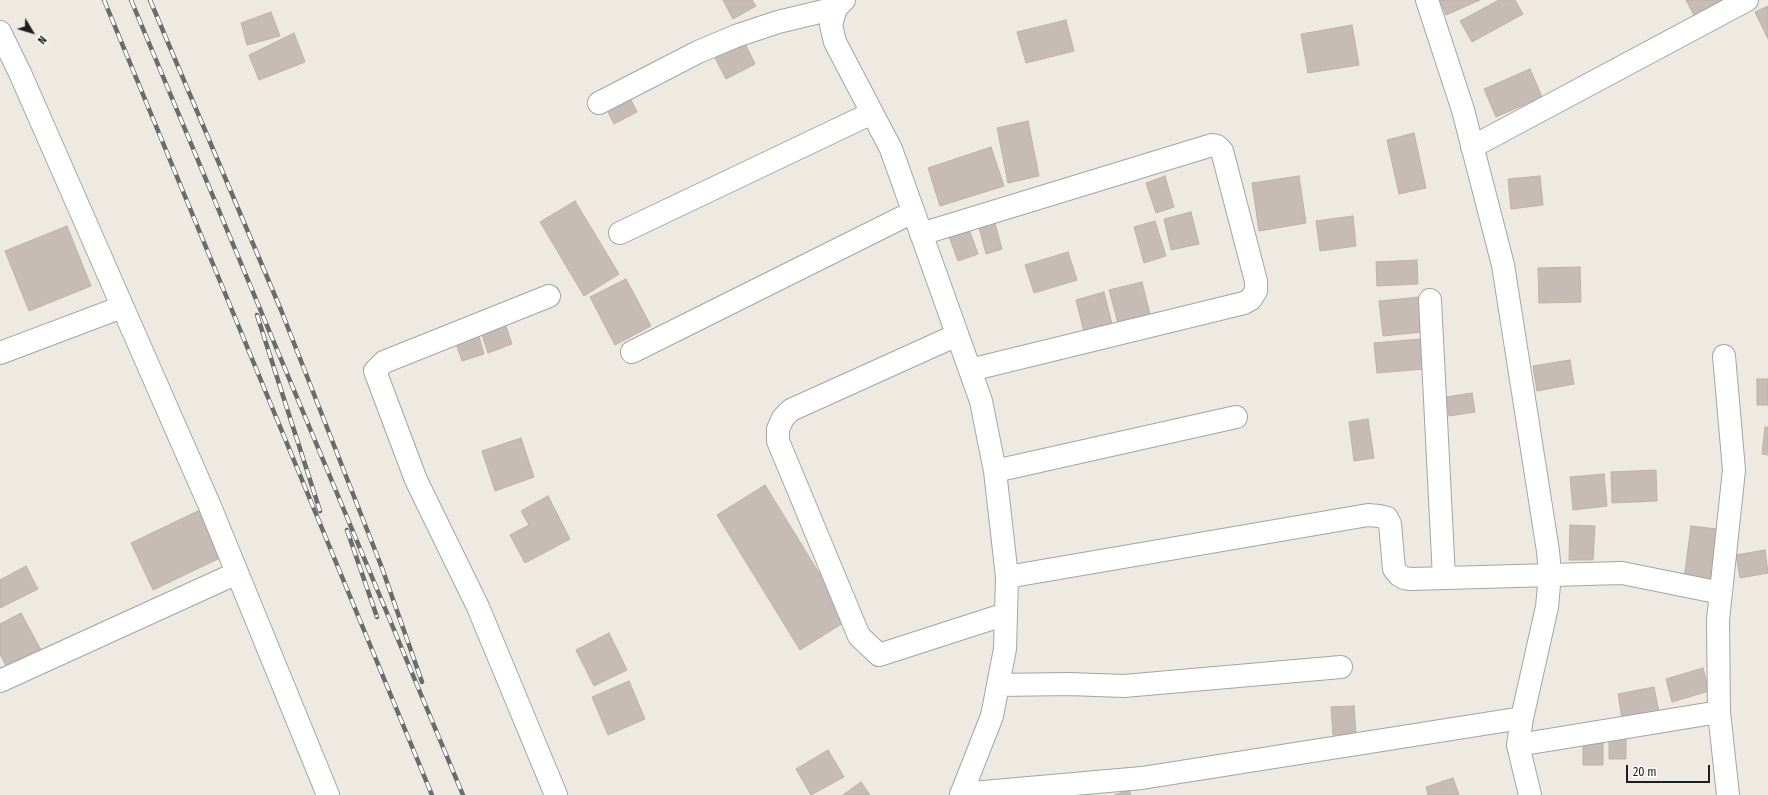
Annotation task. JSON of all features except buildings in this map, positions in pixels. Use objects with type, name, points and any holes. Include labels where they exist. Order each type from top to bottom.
[{"type":"street","points":[[1427,0],[1463,110],[1503,265],[1550,574],[1547,607],[1522,718],[1518,745],[1530,795]]},
{"type":"street","points":[[1472,147],[1747,0]]},
{"type":"street","points":[[599,103],[698,52],[736,36],[840,4]]},
{"type":"street","points":[[840,4],[831,25],[835,42],[891,149],[981,401],[995,470],[1007,577],[1005,649],[992,716],[961,794],[1142,778],[1522,718]]},
{"type":"street","points":[[0,32],[122,307],[237,573],[328,795]]},
{"type":"street","points":[[620,233],[872,113]]},
{"type":"street","points":[[921,234],[1212,145],[1217,146],[1222,151],[1256,282],[1256,291],[1251,299],[1244,303],[970,370]]},
{"type":"street","points":[[632,352],[913,212]]},
{"type":"street","points":[[549,296],[384,362],[375,371],[416,480],[478,607],[556,795]]},
{"type":"street","points":[[1430,300],[1444,578]]},
{"type":"street","points":[[0,353],[122,307]]},
{"type":"street","points":[[957,335],[792,410],[783,418],[778,430],[778,441],[859,636],[879,655],[1006,614]]},
{"type":"street","points":[[1724,356],[1734,470],[1718,620],[1719,712],[1728,795]]},
{"type":"street","points":[[995,470],[1236,417]]},
{"type":"street","points":[[1007,577],[1368,515],[1386,518],[1390,524],[1394,568],[1398,575],[1411,579],[1622,573],[1721,593]]},
{"type":"street","points":[[2,676],[237,573]]},
{"type":"street","points":[[998,685],[1069,684],[1124,686],[1341,667]]},
{"type":"street","points":[[1518,745],[1719,712]]},
{"type":"railway","points":[[104,0],[432,795]]},
{"type":"railway","points":[[131,0],[463,795]]},
{"type":"railway","points":[[150,0],[281,310],[382,568],[422,682]]},
{"type":"railway","points":[[257,315],[320,511]]},
{"type":"railway","points":[[347,530],[377,617]]}]
